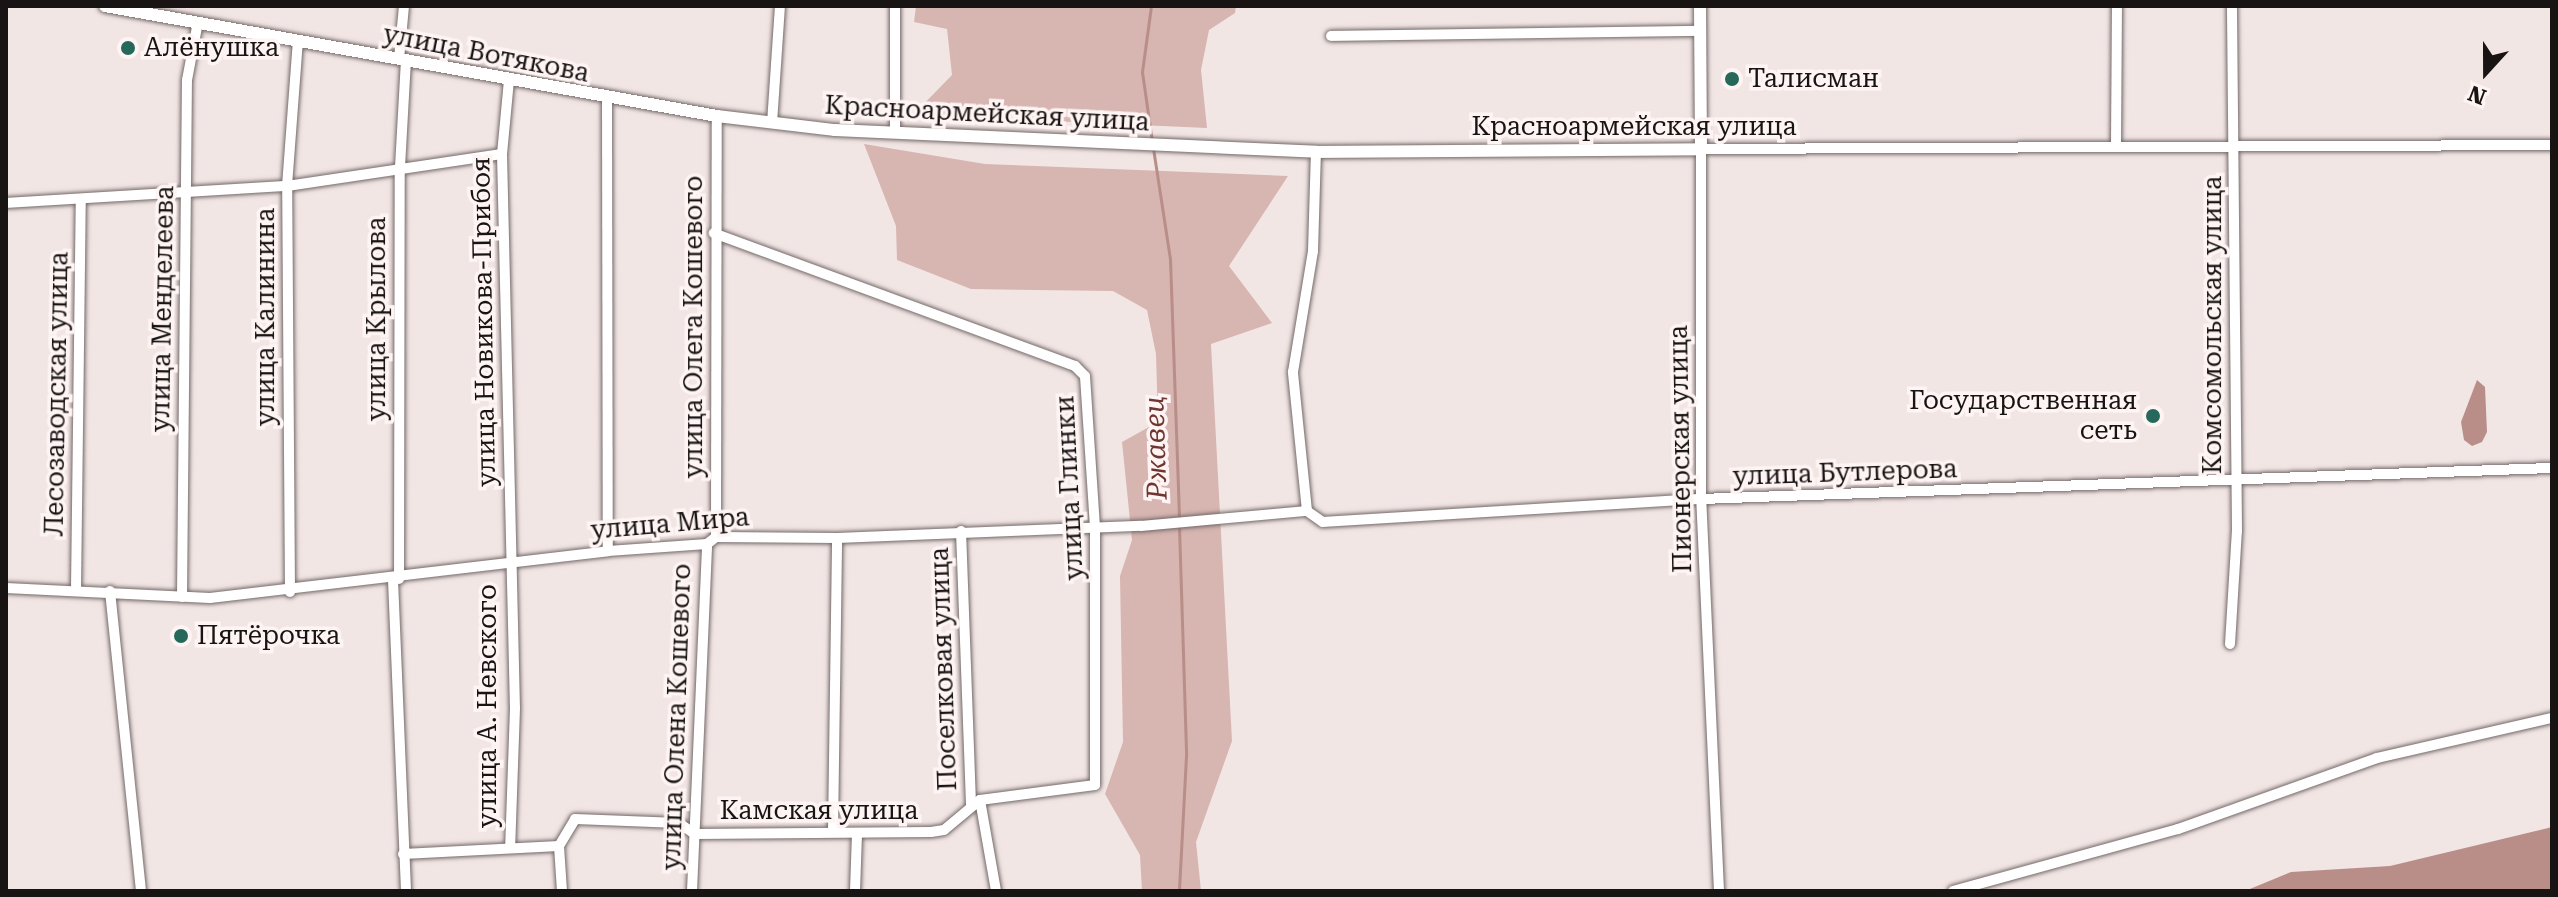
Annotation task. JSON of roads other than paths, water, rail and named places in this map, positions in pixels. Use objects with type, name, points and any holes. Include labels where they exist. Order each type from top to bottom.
[{"type":"street","name":"улица Вотякова","points":[[105,6],[607,100],[717,116]]},
{"type":"street","name":"улица Крылова","points":[[396,579],[404,6]]},
{"type":"street","points":[[772,123],[780,69],[780,6]]},
{"type":"street","points":[[895,6],[895,133]]},
{"type":"street","name":"Пионерская улица","points":[[1700,6],[1701,499],[1719,891]]},
{"type":"street","points":[[2116,145],[2117,6]]},
{"type":"street","name":"Комсомольская улица","points":[[2230,644],[2237,531],[2233,482],[2236,146],[2232,6]]},
{"type":"street","name":"улица Менделеева","points":[[182,597],[187,80],[198,22]]},
{"type":"street","points":[[1331,36],[1700,31]]},
{"type":"street","name":"улица Калинина","points":[[290,592],[287,186],[298,41]]},
{"type":"street","name":"улица Новикова-Прибоя","points":[[509,80],[502,154],[510,564]]},
{"type":"street","points":[[607,100],[608,551]]},
{"type":"street","name":"Красноармейская улица","points":[[717,116],[895,133],[1316,152],[2116,145],[2552,145]]},
{"type":"street","name":"улица Олега Кошевого","points":[[712,540],[717,116]]},
{"type":"street","points":[[1307,511],[1293,372],[1313,251],[1316,152]]},
{"type":"street","points":[[6,203],[287,186],[502,154]]},
{"type":"street","name":"Лесозаводская улица","points":[[76,590],[81,199]]},
{"type":"street","name":"улица Глинки","points":[[714,233],[1075,366],[1090,388],[1095,527],[1095,785],[976,802]]},
{"type":"street","name":"улица Бутлерова","points":[[1095,527],[1307,511],[1323,522],[1701,499],[2552,468]]},
{"type":"street","name":"улица Мира","points":[[6,588],[182,597],[290,592],[712,540],[1095,527]]},
{"type":"street","name":"Поселковая улица","points":[[961,531],[976,802],[996,891]]},
{"type":"street","points":[[833,832],[837,538]]},
{"type":"street","name":"улица Олена Кошевого","points":[[692,891],[712,540]]},
{"type":"street","name":"улица А. Невского","points":[[510,564],[515,708],[510,848]]},
{"type":"street","points":[[396,579],[406,891]]},
{"type":"street","points":[[110,591],[141,891]]},
{"type":"street","points":[[1953,891],[2178,829],[2377,758],[2552,718]]},
{"type":"street","name":"Камская улица","points":[[559,846],[575,819],[679,823],[695,834],[857,834],[944,830],[976,802]]},
{"type":"street","points":[[855,891],[857,834]]},
{"type":"street","points":[[403,854],[559,846],[562,891]]},
{"type":"waterway","name":"Ржавец","points":[[1151,6],[1142,72],[1152,141]]},
{"type":"waterway","name":"Ржавец","points":[[1153,148],[1170,259],[1179,519]]},
{"type":"waterway","name":"Ржавец","points":[[1179,527],[1186,756],[1179,891]]},
{"type":"place","name":"Алёнушка","points":[[128,48]]},
{"type":"place","name":"Талисман","points":[[1732,79]]},
{"type":"place","name":"Государственная сеть","points":[[2153,416]]},
{"type":"place","name":"Пятёрочка","points":[[181,636]]}]
